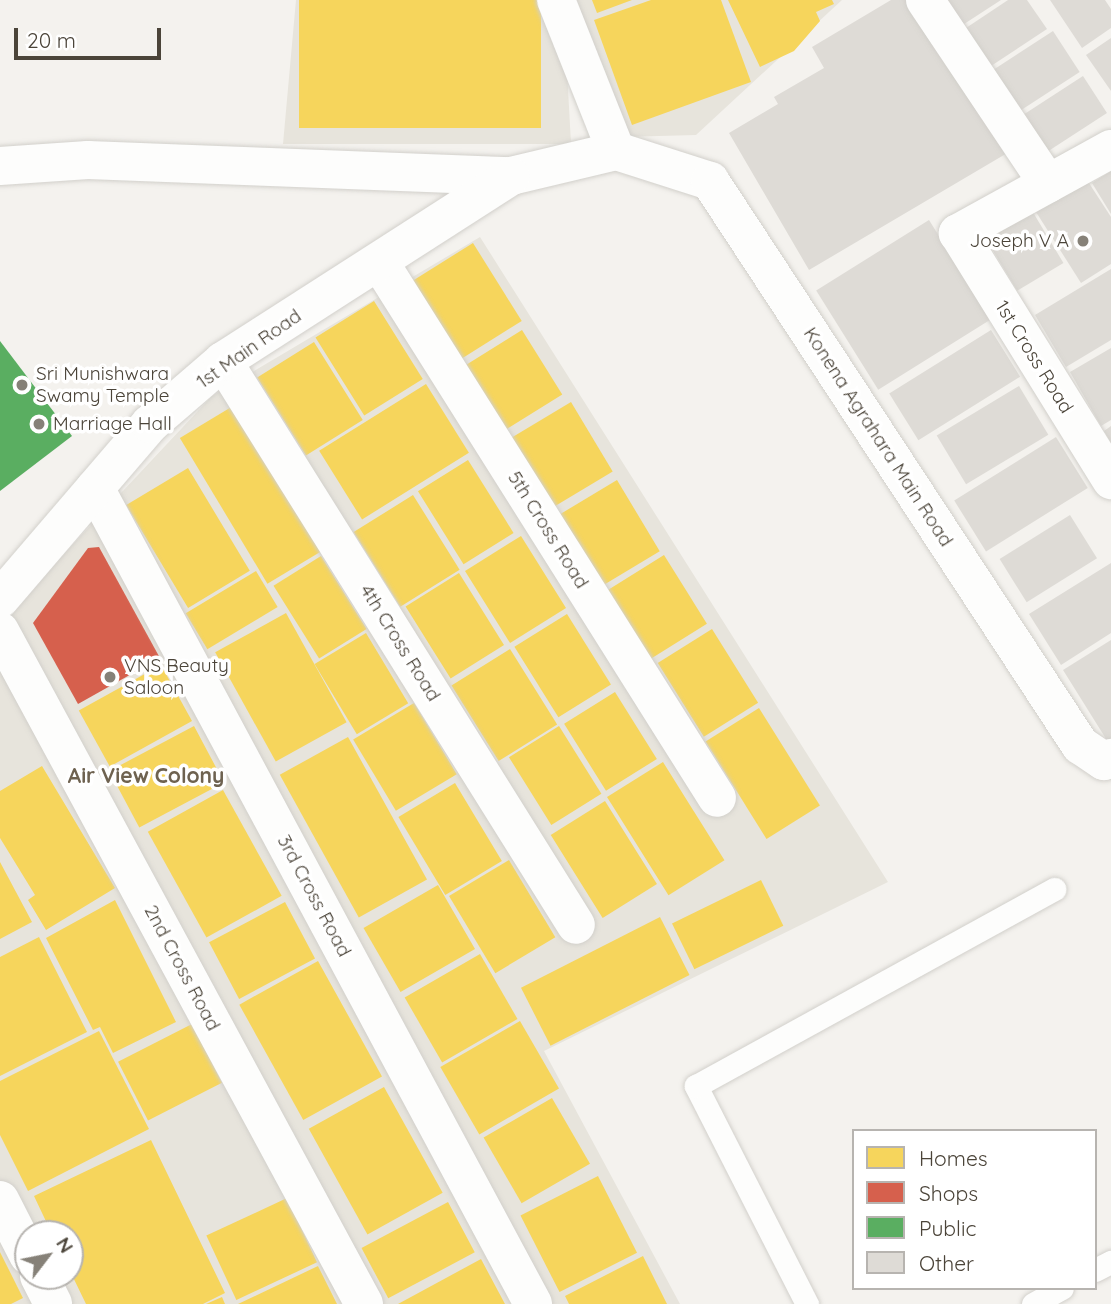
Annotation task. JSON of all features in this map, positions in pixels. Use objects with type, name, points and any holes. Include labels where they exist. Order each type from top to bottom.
[{"type":"street","points":[[556,0],[616,151]]},
{"type":"street","points":[[925,0],[1048,184],[1111,149]]},
{"type":"street","name":"1st Main Road","points":[[0,166],[88,160],[511,176],[616,151]]},
{"type":"street","name":"Konena Agrahara Main Road","points":[[616,151],[710,181],[1080,745],[1104,761],[1111,758]]},
{"type":"street","name":"1st Main Road","points":[[0,599],[150,424],[223,361],[380,263],[511,176]]},
{"type":"street","name":"1st Cross Road","points":[[1048,184],[958,233],[1111,480]]},
{"type":"street","name":"5th Cross Road","points":[[380,263],[717,798]]},
{"type":"street","name":"4th Cross Road","points":[[223,361],[576,925]]},
{"type":"street","name":"3rd Cross Road","points":[[94,488],[533,1304]]},
{"type":"street","name":"2nd Cross Road","points":[[0,631],[364,1304]]},
{"type":"street","points":[[0,1200],[14,1228]]},
{"type":"lane","points":[[807,1304],[696,1086],[1055,889]]},
{"type":"lane","points":[[1033,1304],[1058,1290]]},
{"type":"shaded area","points":[[296,0],[557,0],[564,16],[571,144],[283,144]]},
{"type":"shaded area","points":[[574,0],[842,0],[696,135],[622,137]]},
{"type":"shaded area","points":[[480,237],[888,882],[544,1051],[680,1304],[0,1304],[0,622],[212,396]]},
{"type":"building: Homes","points":[[299,0],[541,0],[541,128],[299,128]]},
{"type":"building: Homes","points":[[592,0],[632,0],[597,13]]},
{"type":"building: Homes","points":[[651,0],[721,0],[751,82],[632,125],[594,20]]},
{"type":"building: Homes","points":[[728,0],[832,0],[834,4],[816,12],[820,21],[794,51],[760,67]]},
{"type":"building: Homes","points":[[473,243],[522,321],[461,359],[412,281]]},
{"type":"building: Homes","points":[[374,301],[423,379],[364,416],[315,338]]},
{"type":"building: Homes","points":[[522,330],[562,394],[505,430],[464,366]]},
{"type":"building: Homes","points":[[314,342],[363,420],[306,456],[257,378]]},
{"type":"building: Homes","points":[[426,384],[469,453],[362,519],[319,451]]},
{"type":"building: Homes","points":[[571,402],[613,471],[553,507],[511,438]]},
{"type":"building: Homes","points":[[233,406],[321,552],[267,584],[180,438]]},
{"type":"building: Homes","points":[[468,460],[514,533],[464,564],[418,491]]},
{"type":"building: Homes","points":[[188,468],[250,571],[188,608],[126,505]]},
{"type":"building: Homes","points":[[617,480],[660,551],[603,585],[560,514]]},
{"type":"building: Homes","points":[[413,495],[460,570],[400,607],[354,532]]},
{"type":"building: Homes","points":[[521,536],[566,608],[510,643],[465,571]]},
{"type":"building: Homes","points":[[664,555],[707,624],[649,660],[606,591]]},
{"type":"building: Homes","points":[[321,556],[367,629],[319,659],[274,586]]},
{"type":"building: Homes","points":[[256,571],[278,607],[207,649],[186,613]]},
{"type":"building: Homes","points":[[459,573],[504,645],[451,678],[406,606]]},
{"type":"building: Homes","points":[[286,613],[347,722],[276,762],[215,652]]},
{"type":"building: Homes","points":[[567,614],[611,684],[558,717],[514,647]]},
{"type":"building: Homes","points":[[712,629],[758,703],[704,737],[658,663]]},
{"type":"building: Homes","points":[[366,633],[408,703],[357,734],[315,664]]},
{"type":"building: Homes","points":[[510,649],[557,724],[499,761],[451,686]]},
{"type":"building: Homes","points":[[161,665],[192,721],[110,767],[79,711]]},
{"type":"building: Homes","points":[[615,692],[657,759],[606,791],[564,724]]},
{"type":"building: Homes","points":[[414,703],[457,774],[396,811],[353,740]]},
{"type":"building: Homes","points":[[759,708],[820,806],[767,839],[706,741]]},
{"type":"building: Homes","points":[[194,726],[224,783],[139,828],[109,771]]},
{"type":"building: Homes","points":[[559,726],[601,794],[551,825],[509,757]]},
{"type":"building: Homes","points":[[348,737],[427,880],[359,917],[280,775]]},
{"type":"building: Homes","points":[[663,762],[724,860],[668,895],[607,797]]},
{"type":"building: Homes","points":[[42,766],[115,888],[46,930],[28,900],[35,895],[0,838],[0,791]]},
{"type":"building: Homes","points":[[455,783],[502,861],[445,895],[398,817]]},
{"type":"building: Homes","points":[[223,790],[282,896],[206,938],[148,832]]},
{"type":"building: Homes","points":[[605,801],[657,884],[603,918],[551,835]]},
{"type":"building: Homes","points":[[509,860],[555,937],[495,973],[449,896]]},
{"type":"building: Homes","points":[[0,862],[32,922],[0,939]]},
{"type":"building: Homes","points":[[761,880],[783,926],[694,969],[672,923]]},
{"type":"building: Homes","points":[[438,885],[475,949],[401,992],[364,928]]},
{"type":"building: Homes","points":[[115,900],[176,1022],[113,1053],[100,1027],[93,1030],[46,938]]},
{"type":"building: Homes","points":[[285,902],[315,959],[239,999],[209,942]]},
{"type":"building: Homes","points":[[660,917],[690,975],[551,1046],[521,988]]},
{"type":"building: Homes","points":[[39,937],[87,1032],[0,1076],[0,957]]},
{"type":"building: Homes","points":[[480,954],[518,1019],[442,1062],[405,997]]},
{"type":"building: Homes","points":[[318,961],[382,1076],[303,1120],[239,1005]]},
{"type":"building: Homes","points":[[520,1021],[559,1089],[479,1135],[440,1067]]},
{"type":"building: Homes","points":[[192,1024],[222,1083],[148,1120],[118,1062]]},
{"type":"building: Homes","points":[[99,1031],[149,1129],[28,1191],[0,1135],[0,1081]]},
{"type":"building: Homes","points":[[384,1087],[443,1193],[367,1235],[309,1129]]},
{"type":"building: Homes","points":[[552,1098],[590,1164],[522,1203],[484,1138]]},
{"type":"building: Homes","points":[[151,1140],[225,1293],[203,1304],[86,1304],[79,1290],[84,1290],[84,1220],[45,1220],[34,1196]]},
{"type":"building: Homes","points":[[598,1176],[637,1253],[560,1292],[520,1215]]},
{"type":"building: Homes","points":[[287,1198],[317,1262],[236,1300],[206,1236]]},
{"type":"building: Homes","points":[[448,1202],[475,1252],[388,1298],[361,1248]]},
{"type":"building: Homes","points":[[0,1252],[14,1280],[14,1290],[19,1290],[23,1298],[11,1304],[0,1304]]},
{"type":"building: Homes","points":[[643,1256],[667,1304],[569,1304],[565,1296]]},
{"type":"building: Homes","points":[[481,1259],[505,1304],[398,1304]]},
{"type":"building: Homes","points":[[318,1266],[337,1304],[238,1304]]},
{"type":"building: Homes","points":[[222,1297],[225,1304],[206,1304]]},
{"type":"building: Shops","points":[[99,547],[160,658],[78,704],[33,623],[88,548]]},
{"type":"building: Public","points":[[0,341],[72,436],[0,491]]},
{"type":"building: Other","points":[[891,0],[920,0],[1009,152],[809,270],[729,133],[778,104],[774,97],[824,68],[812,47]]},
{"type":"building: Other","points":[[944,0],[1001,0],[961,26]]},
{"type":"building: Other","points":[[1008,0],[1027,0],[1047,29],[991,66],[966,28]]},
{"type":"building: Other","points":[[1050,0],[1105,0],[1111,9],[1111,28],[1082,48]]},
{"type":"building: Other","points":[[1053,31],[1080,72],[1020,111],[993,70]]},
{"type":"building: Other","points":[[1111,38],[1111,91],[1086,55]]},
{"type":"building: Other","points":[[1083,76],[1107,113],[1046,153],[1022,116]]},
{"type":"building: Other","points":[[1111,171],[1111,214],[1092,183]]},
{"type":"building: Other","name":"Joseph V A","points":[[1087,180],[1111,217],[1111,264],[1081,283],[1036,212]]},
{"type":"building: Other","points":[[1031,209],[1063,263],[1017,291],[985,237]]},
{"type":"building: Other","points":[[929,220],[991,319],[878,390],[816,290]]},
{"type":"building: Other","points":[[1111,269],[1111,340],[1066,367],[1035,315]]},
{"type":"building: Other","points":[[991,330],[1020,377],[918,440],[889,394]]},
{"type":"building: Other","points":[[1111,348],[1111,420],[1101,426],[1070,372]]},
{"type":"building: Other","points":[[1019,386],[1048,435],[966,484],[937,435]]},
{"type":"building: Other","points":[[1111,426],[1111,443],[1104,431]]},
{"type":"building: Other","points":[[1056,437],[1088,488],[986,551],[954,501]]},
{"type":"building: Other","points":[[1070,515],[1097,558],[1027,602],[1000,559]]},
{"type":"building: Other","points":[[1111,563],[1111,633],[1061,665],[1029,614]]},
{"type":"building: Other","points":[[1111,640],[1111,740],[1108,742],[1063,670]]},
{"type":"place","name":"Joseph V A","points":[[1083,241]]},
{"type":"place","name":"Sri Munishwara Swamy Temple","points":[[22,385]]},
{"type":"place","name":"Marriage Hall","points":[[39,424]]},
{"type":"place","name":"VNS Beauty Saloon","points":[[110,677]]},
{"type":"district","name":"Air View Colony","points":[[146,775]]}]
